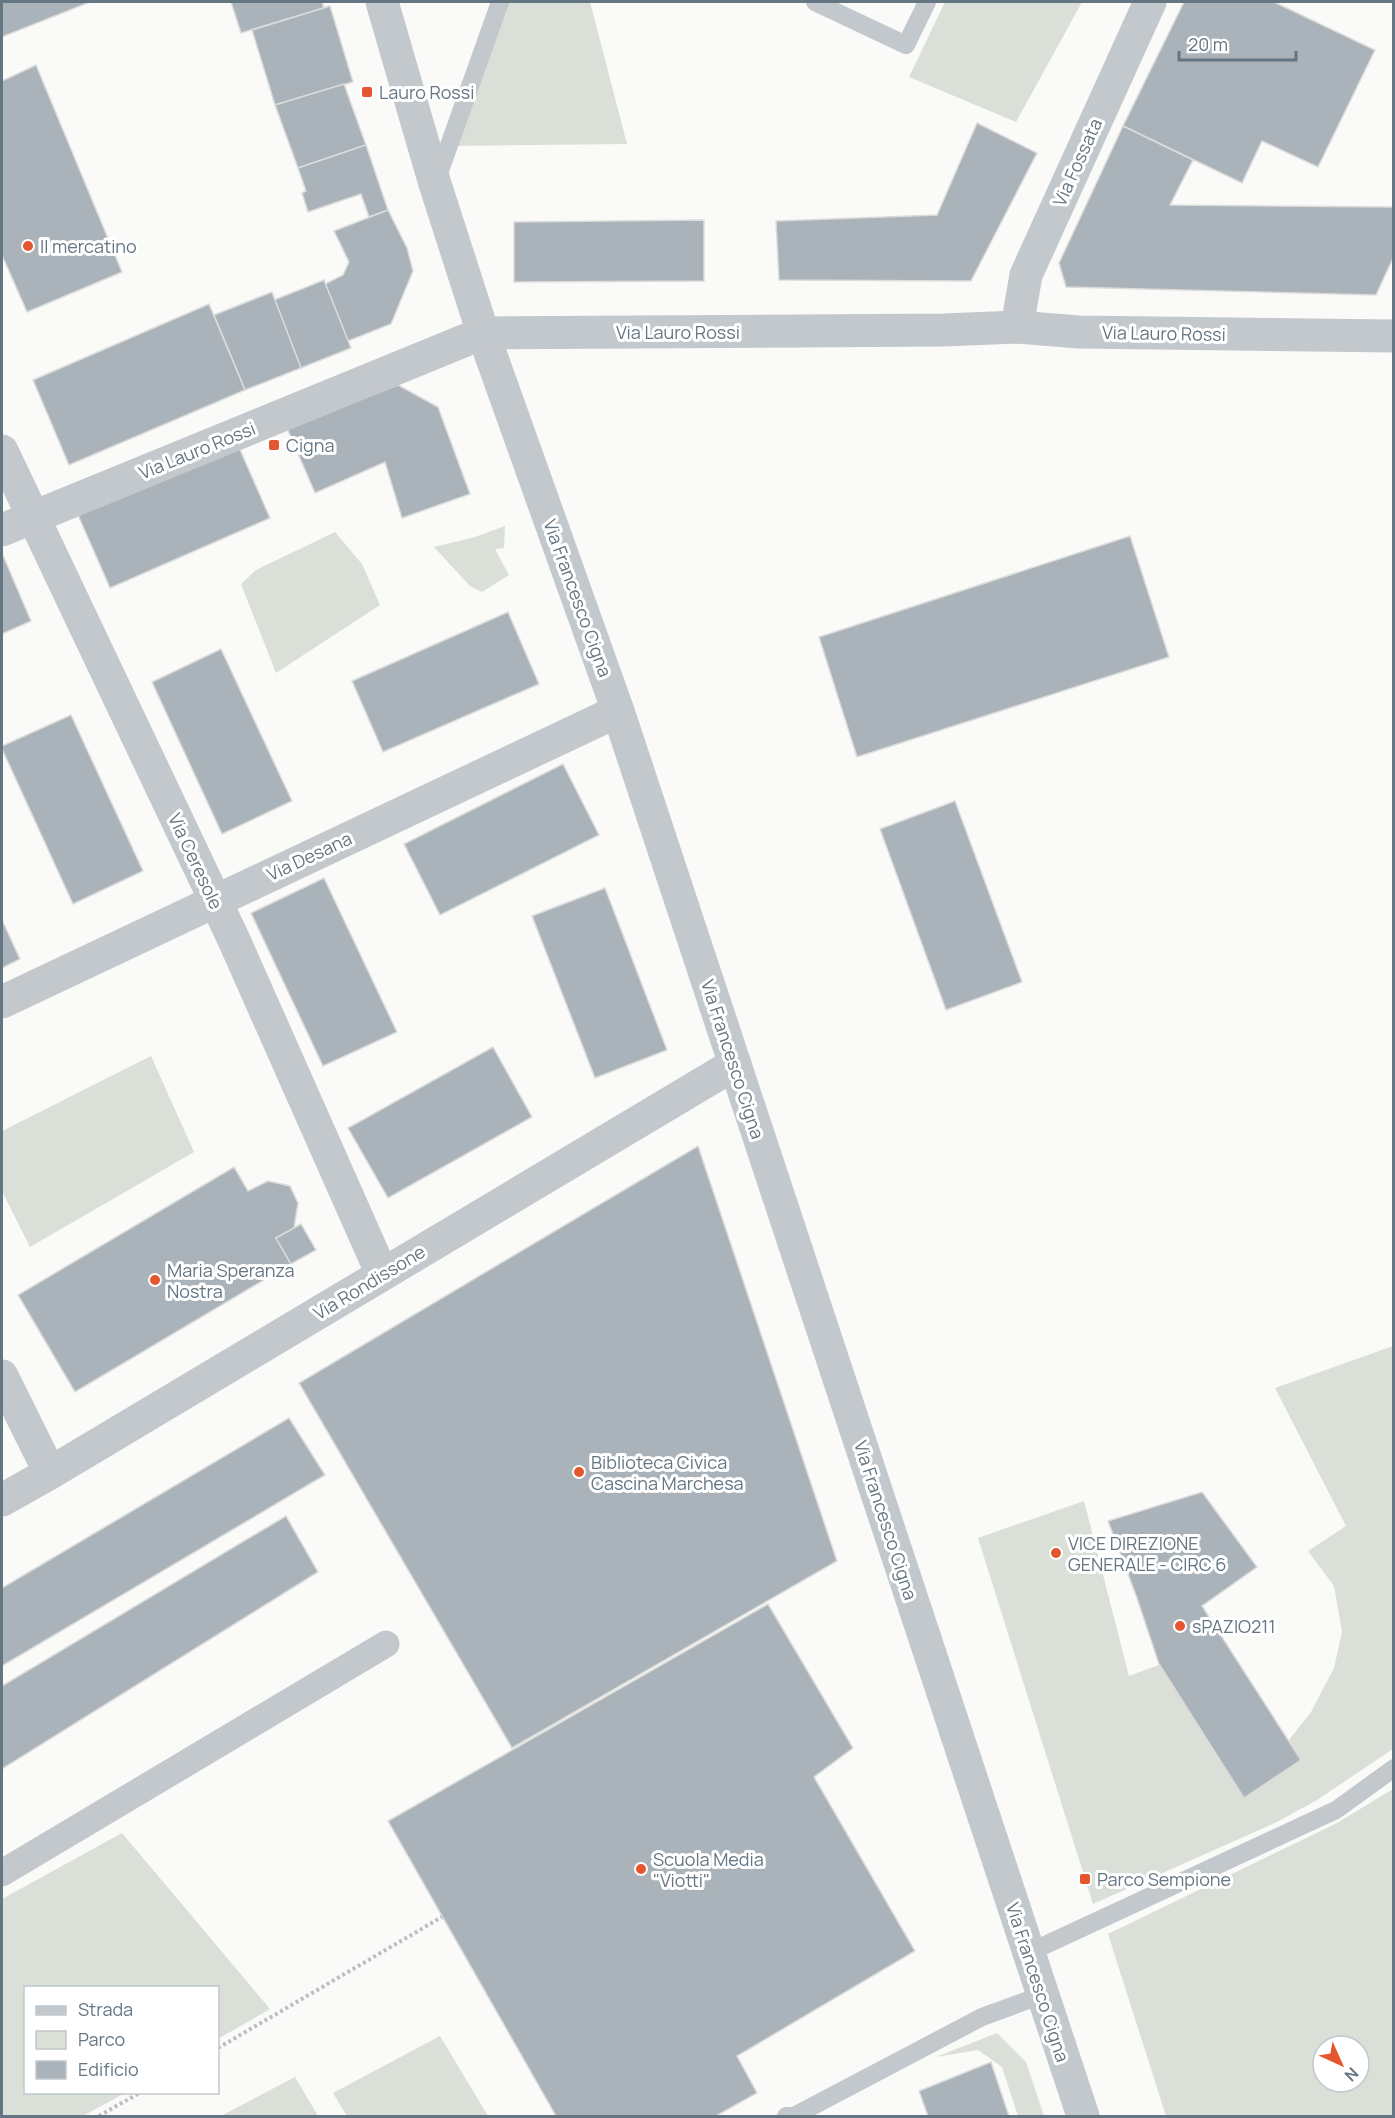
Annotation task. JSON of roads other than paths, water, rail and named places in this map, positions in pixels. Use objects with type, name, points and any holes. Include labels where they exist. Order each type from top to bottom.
[{"type":"street","name":"Via Francesco Cigna","points":[[382,2],[435,184],[483,333],[618,711],[1083,2116]]},
{"type":"street","name":"Via Fossata","points":[[1017,327],[1026,275],[1150,2]]},
{"type":"street","name":"Via Lauro Rossi","points":[[2,530],[483,333],[920,330],[1017,327],[1079,332],[1394,336]]},
{"type":"street","name":"Via Ceresole","points":[[2,452],[238,951],[382,1274]]},
{"type":"street","name":"Via Desana","points":[[2,1002],[618,711]]},
{"type":"street","name":"Via Rondissone","points":[[2,1500],[735,1064]]},
{"type":"street","points":[[2,1376],[50,1473]]},
{"type":"street","points":[[2,1873],[386,1644]]},
{"type":"lane","points":[[435,184],[500,2]]},
{"type":"lane","points":[[815,2],[906,45],[927,2]]},
{"type":"lane","points":[[1028,1953],[1336,1810],[1394,1768]]},
{"type":"lane","points":[[786,2116],[794,2116],[982,2017],[1042,1995]]},
{"type":"place","name":"Lauro Rossi","points":[[367,92]]},
{"type":"place","name":"Il mercatino","points":[[28,246]]},
{"type":"place","name":"Cigna","points":[[274,445]]},
{"type":"place","name":"Maria Speranza Nostra","points":[[155,1280]]},
{"type":"place","name":"Biblioteca Civica Cascina Marchesa","points":[[579,1472]]},
{"type":"place","name":"VICE DIREZIONE GENERALE - CIRC 6","points":[[1056,1553]]},
{"type":"place","name":"sPAZIO211","points":[[1180,1626]]},
{"type":"place","name":"Scuola Media \"Viotti\"","points":[[641,1869]]},
{"type":"place","name":"Parco Sempione","points":[[1085,1879]]}]
